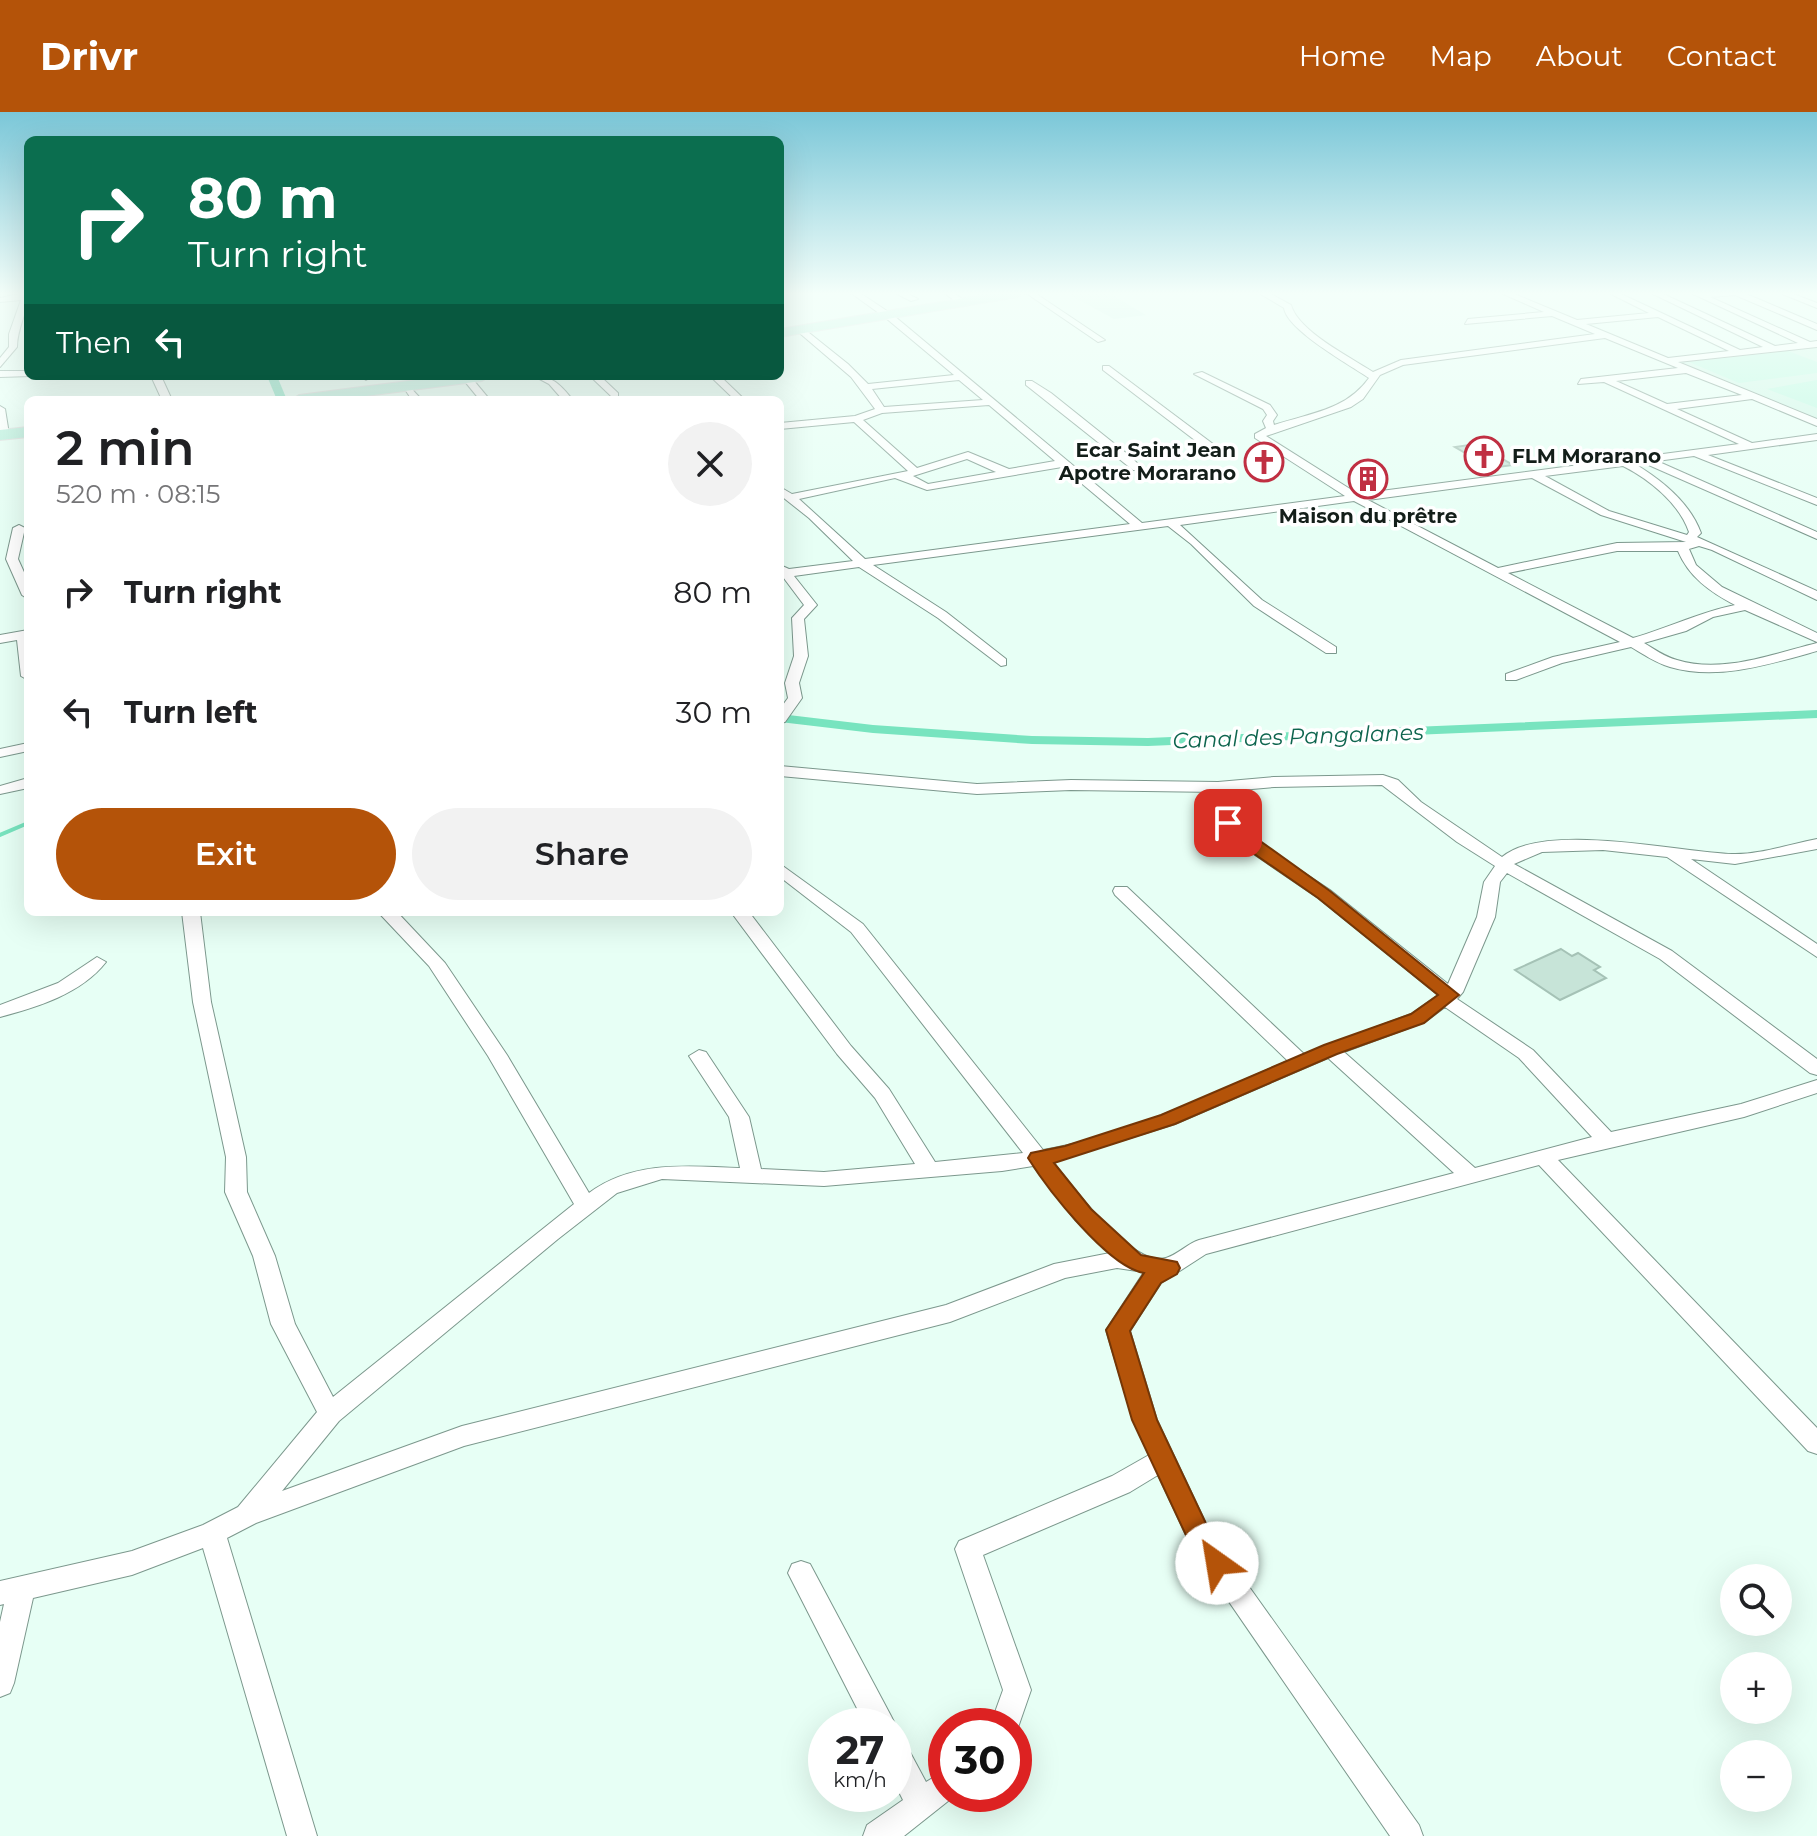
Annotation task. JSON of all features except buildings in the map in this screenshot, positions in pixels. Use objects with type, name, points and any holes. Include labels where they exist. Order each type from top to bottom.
[{"type":"main road","points":[[330,396],[442,380]]},
{"type":"main road","points":[[2,434],[24,432]]},
{"type":"street","points":[[852,373],[868,387],[881,410]]},
{"type":"street","points":[[958,373],[1141,528]]},
{"type":"street","points":[[1113,373],[1213,449]]},
{"type":"street","points":[[1369,373],[1374,377]]},
{"type":"street","points":[[1381,373],[1374,377],[1360,397],[1348,405],[1271,429],[1259,436],[1356,498],[1671,663],[1694,669],[1719,670],[1817,647]]},
{"type":"street","points":[[1581,382],[1656,373]]},
{"type":"street","points":[[1696,373],[1817,423]]},
{"type":"street","points":[[0,374],[24,374]]},
{"type":"street","points":[[1199,374],[1267,407],[1272,415],[1268,421],[1271,429]]},
{"type":"street","points":[[868,387],[962,377]]},
{"type":"street","points":[[1605,379],[1751,446]]},
{"type":"street","points":[[548,380],[564,396]]},
{"type":"street","points":[[599,380],[615,395]]},
{"type":"street","points":[[719,380],[736,396]]},
{"type":"street","points":[[1029,383],[1053,396],[1098,438],[1124,453],[1137,468]]},
{"type":"street","points":[[1664,407],[1751,396]]},
{"type":"street","points":[[784,426],[856,419],[881,410],[992,402]]},
{"type":"street","points":[[0,409],[2,434]]},
{"type":"street","points":[[856,419],[927,487],[1064,463]]},
{"type":"street","points":[[784,571],[864,565],[1817,437]]},
{"type":"street","points":[[1695,453],[1817,502]]},
{"type":"street","points":[[786,499],[909,473],[968,455],[1006,472]]},
{"type":"street","points":[[1646,460],[1817,536]]},
{"type":"street","points":[[1625,463],[1648,475],[1678,505],[1693,523],[1695,533],[1690,538],[1817,596]]},
{"type":"street","points":[[1535,475],[1605,513],[1699,543]]},
{"type":"street","points":[[786,499],[864,565],[942,615],[1001,662]]},
{"type":"street","points":[[0,531],[24,524]]},
{"type":"street","points":[[1172,524],[1193,536],[1200,549],[1259,604],[1331,650]]},
{"type":"street","points":[[24,527],[12,559],[24,586]]},
{"type":"street","points":[[1499,571],[1617,547],[1682,547],[1699,543]]},
{"type":"street","points":[[1682,547],[1690,566],[1705,580],[1749,606],[1817,638]]},
{"type":"street","points":[[784,573],[811,605],[798,618],[801,656],[792,683],[795,698],[784,713]]},
{"type":"street","points":[[1511,677],[1558,660],[1681,628],[1709,614],[1749,606]]},
{"type":"street","points":[[0,639],[24,635]]},
{"type":"street","points":[[0,753],[24,748]]},
{"type":"street","points":[[784,771],[977,789],[1071,785],[1218,787],[1274,782],[1383,780],[1393,783],[1428,813],[1504,865],[1666,955],[1817,1069]]},
{"type":"street","points":[[2,790],[24,784]]},
{"type":"street","points":[[1228,823],[1242,839],[1324,894],[1447,997],[1526,1054],[1607,1140]]},
{"type":"street","points":[[247,1515],[330,1414],[610,1188],[662,1172],[824,1179],[1067,1153],[1168,1119],[1330,1050],[1418,1018],[1454,992],[1486,917],[1492,882],[1510,857],[1541,847],[1603,845],[1735,859],[1817,844]]},
{"type":"street","points":[[1672,854],[1817,952]]},
{"type":"street","points":[[784,872],[857,928],[1083,1215],[1135,1263]]},
{"type":"street","points":[[1121,891],[1302,1063]]},
{"type":"street","points":[[191,916],[202,1002],[236,1157],[236,1192],[264,1256],[283,1324],[330,1414]]},
{"type":"street","points":[[391,916],[444,976],[497,1055],[586,1206]]},
{"type":"street","points":[[743,916],[844,1050],[882,1094],[929,1170]]},
{"type":"street","points":[[0,1011],[45,998],[81,979],[97,962]]},
{"type":"street","points":[[1330,1050],[1471,1176]]},
{"type":"street","points":[[699,1056],[739,1117],[752,1177]]},
{"type":"street","points":[[1408,1836],[1201,1540],[1145,1420],[1118,1330],[1153,1277],[1199,1248],[1607,1140],[1744,1110],[1817,1086]]},
{"type":"street","points":[[1543,1157],[1817,1444]]},
{"type":"street","points":[[0,1683],[10,1592],[132,1563],[212,1533],[247,1515],[462,1436],[950,1313],[1062,1270],[1117,1260],[1169,1268]]},
{"type":"street","points":[[1011,1708],[1017,1690],[968,1549],[1121,1484],[1163,1460]]},
{"type":"street","points":[[212,1533],[302,1836]]},
{"type":"street","points":[[801,1573],[872,1708]]},
{"type":"street","points":[[912,1786],[922,1805]]},
{"type":"street","points":[[878,1836],[928,1800]]},
{"type":"shaded area","points":[[1706,373],[1817,373],[1817,419]]},
{"type":"shaded area","points":[[1716,373],[1813,373],[1739,383]]},
{"type":"shaded area","points":[[1817,380],[1817,408],[1767,389]]},
{"type":"waterway","name":"Canal des Pangalanes","points":[[274,380],[280,396]]},
{"type":"waterway","name":"Canal des Pangalanes","points":[[784,718],[873,729],[1032,740],[1148,742],[1817,714]]},
{"type":"waterway","points":[[0,835],[24,825]]},
{"type":"place","name":"FLM Morarano","points":[[1484,456]]},
{"type":"place","name":"Ecar Saint Jean Apotre Morarano","points":[[1264,462]]},
{"type":"place","name":"Maison du prêtre","points":[[1368,479]]},
{"type":"route","points":[[1217,1563],[1201,1540],[1145,1420],[1118,1330],[1153,1277],[1169,1268],[1135,1263],[1083,1215],[1039,1158],[1067,1153],[1168,1119],[1330,1050],[1418,1018],[1450,995],[1389,943],[1324,894],[1242,839],[1228,823]]}]
